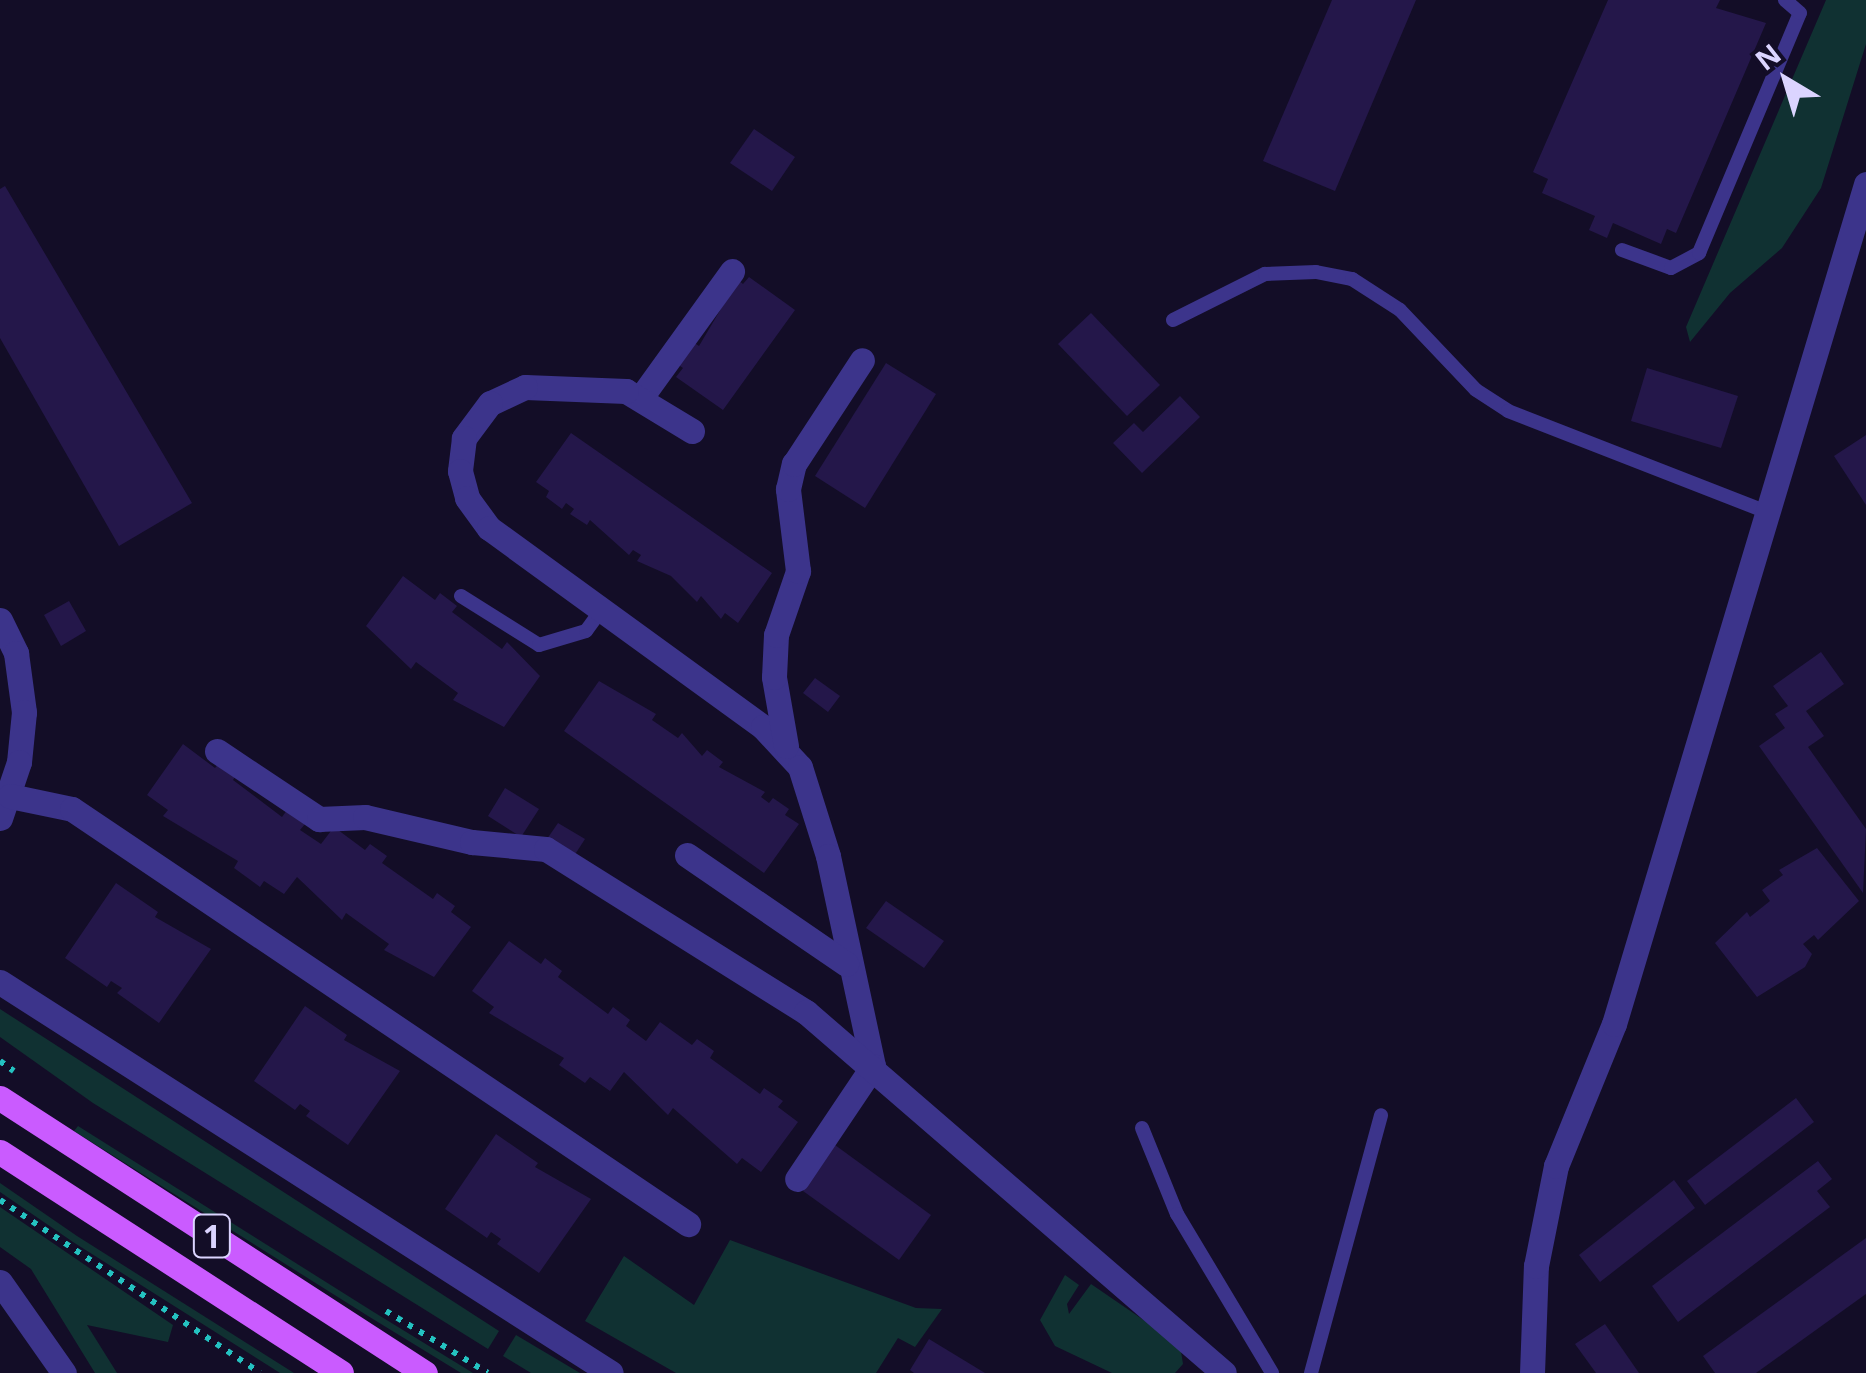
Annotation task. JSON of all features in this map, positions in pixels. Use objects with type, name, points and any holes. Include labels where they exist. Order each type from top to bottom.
[{"type":"main road","name":"1","points":[[0,1098],[425,1373]]},
{"type":"main road","name":"1","points":[[0,1152],[341,1373]]},
{"type":"street","points":[[1532,1373],[1536,1266],[1556,1166],[1614,1024],[1866,184]]},
{"type":"street","points":[[642,396],[732,271]]},
{"type":"street","points":[[798,1179],[873,1066],[846,964],[828,856],[810,794],[786,746],[774,677],[776,635],[798,571],[788,489],[794,464],[862,360]]},
{"type":"street","points":[[692,431],[642,396],[566,385],[525,388],[490,403],[464,438],[460,470],[466,498],[490,528],[786,746]]},
{"type":"street","points":[[0,620],[16,652],[24,712],[5,807],[72,809],[688,1224]]},
{"type":"street","points":[[217,751],[319,819],[365,817],[472,842],[546,849],[806,1012],[1224,1373]]},
{"type":"street","points":[[687,855],[846,964]]},
{"type":"street","points":[[0,982],[611,1373]]},
{"type":"street","points":[[0,1282],[64,1373]]},
{"type":"lane","points":[[1622,250],[1671,268],[1699,253],[1800,12],[1785,0]]},
{"type":"lane","points":[[1173,320],[1266,274],[1316,272],[1352,280],[1400,310],[1476,390],[1508,411],[1767,512]]},
{"type":"lane","points":[[461,596],[539,645],[586,632],[602,609]]},
{"type":"lane","points":[[1311,1373],[1381,1115]]},
{"type":"lane","points":[[1142,1128],[1176,1214],[1272,1373]]},
{"type":"path","points":[[0,1200],[260,1373]]},
{"type":"green space","points":[[1826,0],[1866,0],[1866,44],[1821,188],[1782,248],[1730,293],[1690,342],[1686,327]]},
{"type":"green space","points":[[0,1009],[499,1331],[488,1349],[93,1103],[0,1037]]},
{"type":"green space","points":[[78,1126],[473,1373],[461,1373],[368,1316],[74,1131]]},
{"type":"green space","points":[[0,1183],[294,1373],[280,1373],[73,1242],[0,1192]]},
{"type":"green space","points":[[0,1207],[173,1325],[168,1342],[87,1325],[117,1373],[95,1373],[31,1269],[0,1247]]},
{"type":"green space","points":[[730,1240],[916,1308],[942,1309],[915,1347],[898,1338],[876,1373],[676,1373],[585,1321],[624,1256],[694,1305]]},
{"type":"green space","points":[[1065,1275],[1079,1285],[1067,1304],[1069,1314],[1091,1284],[1180,1345],[1183,1364],[1175,1373],[1112,1373],[1055,1346],[1040,1320]]},
{"type":"green space","points":[[516,1335],[580,1373],[531,1373],[503,1356]]},
{"type":"building","points":[[1332,0],[1416,0],[1335,191],[1263,161]]},
{"type":"building","points":[[1608,0],[1720,0],[1716,8],[1766,23],[1676,233],[1667,229],[1661,244],[1613,223],[1607,238],[1589,230],[1595,216],[1542,193],[1548,179],[1533,172]]},
{"type":"building","points":[[754,129],[795,157],[772,191],[730,163]]},
{"type":"building","points":[[5,186],[192,503],[119,546],[0,338],[0,189]]},
{"type":"building","points":[[749,277],[795,310],[723,410],[676,377],[683,368],[677,364],[693,342],[699,346],[738,280],[743,284]]},
{"type":"building","points":[[1091,313],[1160,385],[1127,416],[1058,344]]},
{"type":"building","points":[[886,363],[936,394],[865,508],[815,476]]},
{"type":"building","points":[[1647,368],[1738,396],[1721,448],[1631,421]]},
{"type":"building","points":[[1180,396],[1200,417],[1142,473],[1113,443],[1134,423],[1143,432]]},
{"type":"building","points":[[571,433],[772,573],[738,623],[725,613],[721,619],[701,596],[697,602],[671,576],[637,561],[641,555],[633,550],[629,555],[590,520],[587,525],[570,514],[574,509],[566,503],[562,509],[546,497],[549,491],[536,482]]},
{"type":"building","points":[[1866,435],[1866,505],[1834,456]]},
{"type":"building","points":[[403,576],[435,600],[440,593],[457,606],[452,612],[502,649],[507,642],[540,676],[504,727],[453,700],[458,693],[416,662],[411,669],[366,626]]},
{"type":"building","points":[[69,601],[86,631],[61,646],[44,615]]},
{"type":"building","points":[[1821,652],[1844,684],[1806,711],[1824,736],[1808,747],[1866,829],[1863,893],[1759,746],[1785,728],[1775,714],[1788,706],[1773,686]]},
{"type":"building","points":[[815,678],[840,696],[828,712],[803,693]]},
{"type":"building","points":[[599,681],[656,714],[652,720],[678,738],[682,733],[702,756],[707,750],[723,762],[719,767],[765,792],[761,797],[769,803],[773,798],[789,809],[785,815],[799,824],[764,873],[564,731]]},
{"type":"building","points":[[183,744],[215,768],[220,762],[237,774],[233,780],[282,817],[287,810],[305,824],[300,830],[321,844],[334,827],[365,850],[370,844],[387,856],[382,863],[433,899],[437,893],[455,906],[451,912],[471,927],[434,977],[384,950],[389,944],[346,913],[342,920],[297,877],[284,894],[264,881],[260,887],[234,868],[238,861],[163,816],[168,810],[147,795]]},
{"type":"building","points":[[505,788],[539,809],[521,837],[488,816]]},
{"type":"building","points":[[558,823],[585,839],[574,856],[547,839]]},
{"type":"building","points":[[1817,848],[1859,901],[1818,940],[1814,935],[1803,944],[1812,954],[1805,967],[1757,997],[1715,943],[1747,912],[1750,917],[1770,901],[1762,890],[1783,875],[1779,870]]},
{"type":"building","points":[[116,883],[158,912],[155,917],[211,949],[159,1023],[117,993],[122,988],[111,981],[107,987],[65,958]]},
{"type":"building","points":[[886,901],[944,941],[924,968],[866,928]]},
{"type":"building","points":[[509,941],[541,964],[545,958],[562,971],[558,977],[608,1014],[613,1007],[630,1020],[626,1026],[646,1041],[660,1022],[692,1045],[697,1039],[714,1051],[710,1058],[760,1094],[764,1088],[783,1101],[778,1107],[798,1122],[761,1172],[742,1158],[737,1164],[673,1108],[668,1115],[624,1072],[610,1091],[590,1077],[585,1083],[559,1065],[564,1058],[489,1013],[494,1007],[472,991]]},
{"type":"building","points":[[305,1006],[347,1035],[344,1040],[400,1071],[348,1145],[306,1116],[310,1111],[300,1104],[295,1110],[254,1081]]},
{"type":"building","points":[[1796,1098],[1814,1122],[1705,1205],[1687,1181]]},
{"type":"building","points":[[496,1134],[538,1163],[535,1167],[591,1199],[539,1273],[497,1244],[501,1239],[491,1232],[487,1238],[445,1209]]},
{"type":"building","points":[[835,1145],[931,1215],[899,1260],[803,1191]]},
{"type":"building","points":[[1818,1161],[1832,1179],[1817,1191],[1830,1207],[1678,1322],[1652,1286]]},
{"type":"building","points":[[1674,1180],[1695,1208],[1600,1282],[1579,1255]]},
{"type":"building","points":[[1866,1238],[1866,1294],[1756,1373],[1715,1373],[1703,1356]]},
{"type":"building","points":[[1605,1324],[1639,1373],[1596,1373],[1575,1344]]},
{"type":"building","points":[[929,1339],[985,1373],[914,1373],[910,1370]]}]
